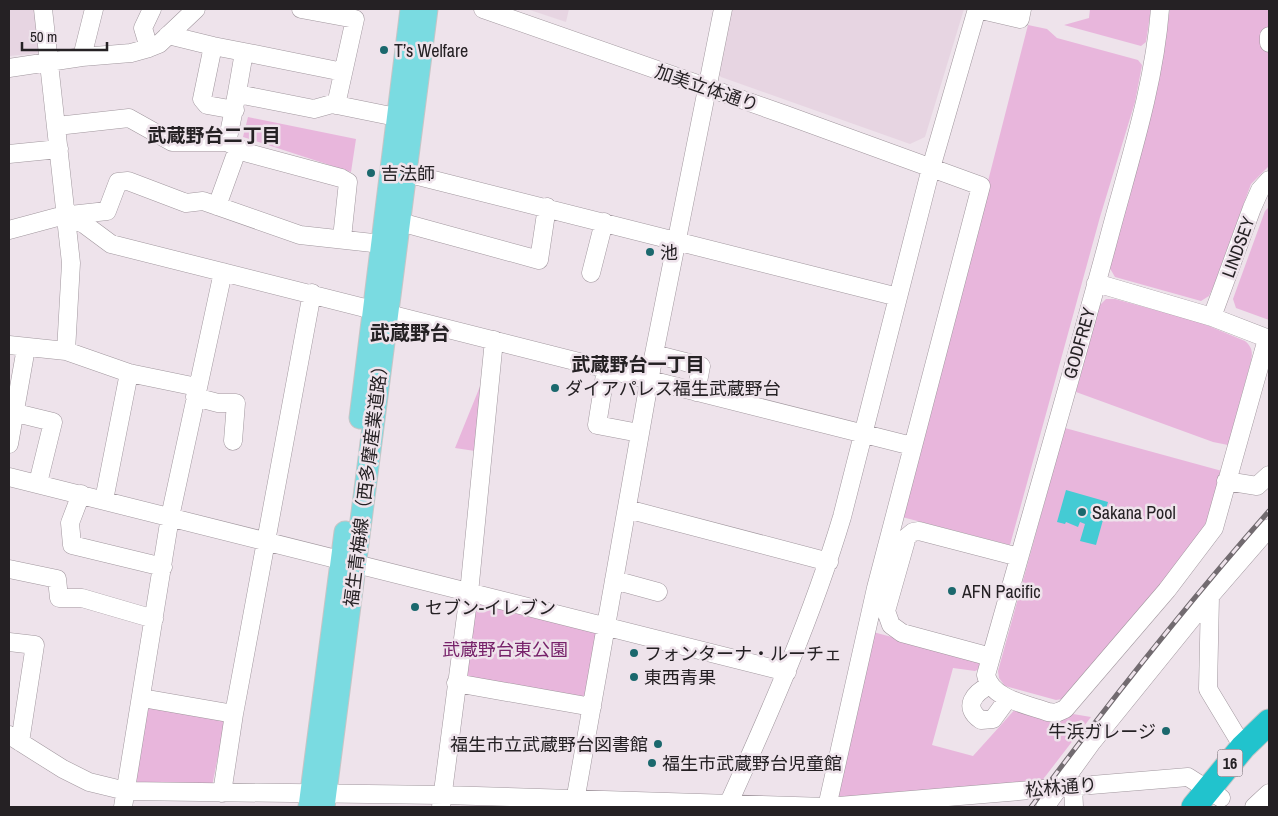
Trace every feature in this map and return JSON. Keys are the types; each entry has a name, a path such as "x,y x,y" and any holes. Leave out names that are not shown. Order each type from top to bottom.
{"highway":[{"name":"16","path":"1210,800 1243,747 1269,722"},
{"name":"16","path":"1210,800 1269,742"}],"main road":[{"name":"福生青梅線（西多摩産業道路）","path":"318,800 381,312 400,222 396,117 411,9"},
{"name":"福生青梅線（西多摩産業道路）","path":"381,312 382,244 398,171 427,9"},
{"name":"福生青梅線（西多摩産業道路）","path":"318,800 319,728 348,562"}],"street":[{"path":"43,9 71,264 66,351"},
{"path":"82,57 94,9"},
{"path":"149,48 143,28 152,9"},
{"path":"9,68 82,57 131,53 149,48 158,44 196,9"},
{"path":"301,9 355,19 336,105"},
{"name":"加美立体通り","path":"484,9 981,186 912,446"},
{"path":"574,803 639,433 723,9"},
{"path":"728,806 787,672 829,562 931,168 977,9 1020,19 1022,9"},
{"name":"GODFREY","path":"1160,9 1146,95 1096,284 991,657 994,685 1048,712 1056,713 1065,709 1166,590 1214,528 1226,480"},
{"path":"168,35 343,72"},
{"path":"1269,36 1269,43"},
{"path":"213,46 202,99 206,105 236,102 314,109 336,105 396,117"},
{"path":"217,206 233,145 236,102 244,52"},
{"path":"57,126 129,118 172,142 233,145 248,153 340,178 348,182 342,238"},
{"path":"9,154 59,149"},
{"path":"398,171 547,207 898,297"},
{"name":"LINDSEY","path":"1212,317 1252,208 1260,190 1269,180"},
{"path":"66,217 107,210 118,182 128,181 186,203 203,201 300,236 342,238 382,244"},
{"path":"400,222 539,260 547,207"},
{"path":"9,230 61,216 66,217 84,224 111,244 912,446 858,664 827,807"},
{"path":"591,273 604,222"},
{"path":"124,799 142,698 170,517 223,272"},
{"path":"1096,284 1212,317 1268,339 1226,480 1257,486 1269,475"},
{"path":"222,793 234,714 265,542 312,294"},
{"path":"442,801 469,593 494,340"},
{"path":"9,444 14,404 17,347 66,351 129,373 196,392 218,403 236,403 233,441"},
{"path":"654,354 701,366 696,392"},
{"path":"606,369 597,425 639,433"},
{"path":"104,500 129,373"},
{"path":"14,404 53,422 38,483"},
{"path":"9,477 787,672"},
{"path":"81,494 70,523 72,545 162,567"},
{"path":"627,509 829,562"},
{"path":"991,657 902,633 891,625 886,611 908,537 913,532 919,531 1019,557"},
{"path":"1045,807 1066,786 1092,742 1210,596 1267,535"},
{"path":"9,569 57,578 59,598 82,598 154,619"},
{"path":"614,580 658,592"},
{"path":"1210,596 1208,689 1243,747"},
{"path":"9,642 35,645 15,738"},
{"path":"456,683 592,708"},
{"path":"142,698 234,714"},
{"name":"松林通り","path":"15,738 63,769 124,799 181,800 222,793 240,800 827,807 1188,777 1210,800"},
{"path":"1066,786 1074,807"},
{"path":"1254,807 1269,793"}],"shaded area":[{"path":"9,9 36,9 41,53 9,56"},
{"path":"527,9 569,9 566,22"},
{"path":"730,9 964,9 925,137 910,144 721,77 717,73"}],"green space":[{"path":"1090,9 1151,9 1146,42 1141,46 1064,25 1089,18"},
{"path":"1170,9 1269,9 1269,166 1251,184 1214,285 1209,296 1201,301 1115,277 1108,265 1159,76"},
{"path":"1028,25 1047,29 1057,38 1138,60 1142,65 1135,102 1100,217 1010,545 902,517"},
{"path":"248,117 356,139 351,172 243,137"},
{"path":"1269,207 1269,320 1236,308 1233,299 1265,211"},
{"path":"1106,299 1115,299 1199,322 1245,341 1249,345 1252,352 1251,361 1228,445 1213,442 1076,392 1098,307"},
{"path":"483,379 475,451 455,448"},
{"path":"1065,428 1222,471 1209,517 1193,546 1068,698 1056,700 1005,686 999,678 998,671"},
{"name":"武蔵野台東公園","path":"477,601 596,631 598,634 589,700 465,681"},
{"path":"873,632 975,659 980,664 979,669 975,671 953,668 932,745 973,756 1019,705 1091,717 1041,782 842,800 838,794"},
{"path":"143,703 226,717 212,786 139,785 132,776"}],"water":[{"name":"Sakana Pool","path":"1066,490 1108,502 1096,545 1080,541 1085,524 1080,522 1078,527 1066,522 1065,524 1057,522"}],"railway":[{"path":"1031,807 1147,656 1269,511"}],"place":[{"name":"T’s Welfare","path":"384,50"},
{"name":"吉法師","path":"371,173"},
{"name":"池","path":"650,252"},
{"name":"ダイアパレス福生武蔵野台","path":"555,388"},
{"name":"Sakana Pool","path":"1082,512"},
{"name":"AFN Pacific","path":"952,591"},
{"name":"セブン-イレブン","path":"415,607"},
{"name":"フォンターナ・ルーチェ","path":"634,653"},
{"name":"東西青果","path":"634,677"},
{"name":"牛浜ガレージ","path":"1166,731"},
{"name":"福生市立武蔵野台図書館","path":"658,744"},
{"name":"福生市武蔵野台児童館","path":"652,763"}],"district":[{"name":"武蔵野台二丁目","path":"214,135"},
{"name":"武蔵野台","path":"410,332"},
{"name":"武蔵野台一丁目","path":"638,364"}]}
